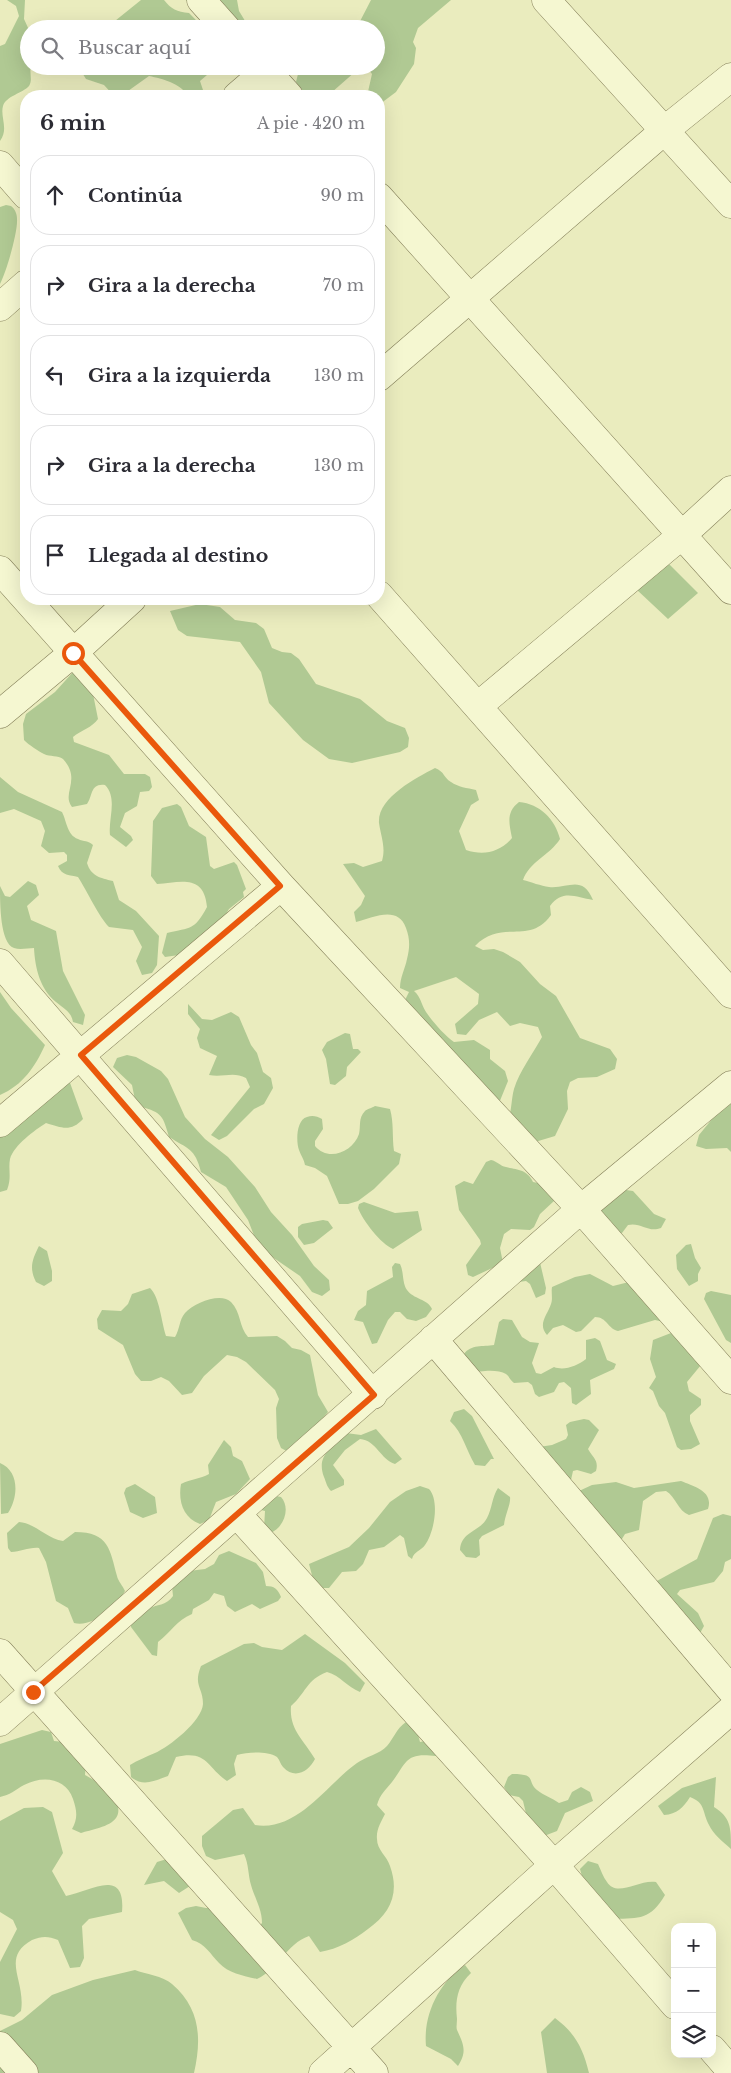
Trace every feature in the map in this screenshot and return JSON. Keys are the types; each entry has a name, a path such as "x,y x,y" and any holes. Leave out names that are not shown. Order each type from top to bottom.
{"street":[{"path":"201,0 220,20"},
{"path":"546,0 731,204"},
{"path":"244,90 258,75"},
{"path":"270,75 283,90"},
{"path":"385,372 665,130 731,77"},
{"path":"0,165 20,188"},
{"path":"385,204 731,590"},
{"path":"0,307 20,289"},
{"path":"478,706 682,535 731,490"},
{"path":"0,570 20,593"},
{"path":"385,602 731,994"},
{"path":"31,605 280,886 581,1209 731,1380"},
{"path":"0,714 73,653 125,605"},
{"path":"0,1124 280,886"},
{"path":"0,963 374,1395"},
{"path":"0,1722 374,1395 433,1339 581,1209 731,1085"},
{"path":"433,1339 731,1690"},
{"path":"237,1514 554,1865 671,2001"},
{"path":"0,1653 374,2073"},
{"path":"323,2073 554,1865 731,1710"},
{"path":"0,2046 24,2073"},
{"path":"716,2054 731,2071"}],"green space":[{"path":"7,0 25,0 24,20 20,20 20,75 30,75 31,79 29,86 7,100 3,106 4,132 0,141 0,46 5,44 19,16 16,6"},
{"path":"141,0 164,0 175,10 189,13 196,20 116,20"},
{"path":"186,0 237,0 239,11 244,20 204,20"},
{"path":"371,0 451,0 418,28 413,42 416,48 414,64 396,92 385,100 385,90 368,90 372,75 385,75 385,20 361,20"},
{"path":"84,75 207,75 200,81 203,90 182,90 165,80 149,76 129,90 109,90 104,85 86,79"},
{"path":"298,75 351,75 334,90 302,90 296,82"},
{"path":"11,206 15,210 17,225 11,252 0,284 0,207"},
{"path":"651,546 698,593 668,619 620,574"},
{"path":"196,605 207,605 220,607 235,620 256,623 264,629 272,648 291,653 299,659 316,684 360,699 387,721 405,728 409,738 408,747 400,752 352,763 329,759 303,740 269,703 261,672 240,642 187,636 178,630 170,611"},
{"path":"74,671 91,684 98,719 73,737 74,742 109,755 124,774 145,774 150,777 152,787 149,791 140,792 137,806 125,813 120,827 133,840 126,847 110,835 112,802 109,790 105,785 94,788 87,804 72,807 69,802 71,773 63,759 44,754 24,740 23,724 26,714 55,692"},
{"path":"435,768 441,771 454,784 476,790 479,800 471,805 459,831 466,850 485,853 502,847 512,838 509,818 512,810 519,802 527,803 546,814 558,832 560,839 551,850 530,868 523,880 549,887 579,885 589,892 593,900 575,896 559,897 550,906 551,915 543,924 534,929 495,934 485,938 475,946 483,950 494,949 503,952 520,962 540,984 556,996 580,1038 610,1049 617,1059 615,1069 597,1077 578,1078 570,1082 567,1091 568,1109 555,1136 535,1142 507,1123 516,1082 542,1037 538,1027 520,1023 510,1026 497,1012 479,1020 466,1035 457,1034 455,1024 478,1004 479,994 456,977 414,991 429,1016 447,1036 454,1042 474,1040 490,1050 490,1059 505,1071 508,1081 497,1108 459,1078 443,1039 424,1032 405,1000 409,992 400,988 400,984 408,955 409,943 406,928 402,921 397,917 385,915 356,922 354,912 361,905 365,896 343,864 354,863 363,867 382,861 383,847 379,823 384,805 408,783"},
{"path":"0,777 18,792 62,812 68,828 74,837 93,845 87,863 91,871 100,877 113,881 119,900 136,911 159,936 157,965 152,973 142,975 136,961 142,947 133,930 109,927 78,877 62,872 58,866 67,861 67,855 64,852 49,853 41,846 45,831 41,821 14,809 0,813"},
{"path":"177,804 181,807 189,826 206,837 210,866 214,869 234,862 237,865 246,889 243,892 244,897 229,909 216,931 179,955 165,957 162,953 167,933 191,927 199,920 207,907 205,896 196,885 189,882 157,884 151,876 153,821 162,808"},
{"path":"28,881 36,885 39,895 27,906 31,920 56,931 63,971 85,1015 83,1025 73,1022 69,1013 46,991 39,978 34,948 14,948 9,945 6,939 3,931 0,886 5,896 10,897"},
{"path":"0,992 11,1008 45,1045 37,1061 22,1081 0,1095"},
{"path":"188,1004 202,1019 212,1020 231,1012 239,1017 251,1045 257,1053 263,1072 271,1078 273,1088 264,1104 254,1109 227,1136 219,1140 211,1135 250,1087 246,1078 241,1076 209,1075 217,1056 200,1048 197,1038 200,1029 188,1014"},
{"path":"345,1033 350,1034 353,1049 358,1049 361,1052 347,1067 346,1076 335,1085 330,1084 326,1059 322,1050 327,1042"},
{"path":"127,1055 136,1057 161,1071 168,1079 185,1117 205,1139 228,1157 255,1187 271,1212 292,1235 314,1266 329,1280 330,1290 322,1296 312,1292 300,1276 268,1254 255,1238 248,1220 226,1187 201,1172 196,1158 190,1150 169,1137 162,1118 156,1112 136,1105 132,1085 113,1067 117,1058"},
{"path":"69,1080 83,1119 74,1126 66,1128 46,1123 25,1138 16,1148 10,1159 7,1190 0,1192 0,1118"},
{"path":"731,1096 731,1152 727,1148 706,1149 696,1146 699,1135"},
{"path":"375,1106 390,1109 394,1151 401,1154 399,1164 374,1189 358,1201 339,1204 327,1176 315,1168 305,1165 298,1146 299,1127 303,1119 307,1117 314,1116 322,1119 323,1129 315,1141 315,1146 320,1151 327,1153 340,1153 351,1146 356,1140 363,1114 366,1110"},
{"path":"491,1160 521,1171 528,1175 533,1182 543,1184 554,1201 540,1214 534,1227 530,1230 511,1229 504,1234 500,1248 503,1263 473,1277 468,1275 466,1265 481,1244 459,1210 455,1186 464,1181 473,1184 486,1162"},
{"path":"626,1190 633,1191 654,1214 666,1219 661,1228 652,1229 633,1224 628,1225 622,1233 612,1232 599,1209 616,1193"},
{"path":"364,1202 395,1213 418,1211 422,1230 393,1249 373,1232 364,1219 358,1208 359,1204"},
{"path":"323,1220 328,1221 333,1228 314,1243 304,1245 298,1237 298,1227 302,1224"},
{"path":"691,1244 695,1258 701,1268 698,1274 698,1281 689,1286 677,1269 676,1255 686,1245"},
{"path":"39,1246 47,1251 52,1271 52,1281 44,1286 36,1282 32,1268"},
{"path":"538,1254 546,1288 545,1294 536,1298 530,1284 526,1281 511,1283"},
{"path":"395,1263 400,1264 407,1290 427,1303 432,1309 426,1317 416,1321 407,1319 400,1312 395,1312 388,1320 377,1343 372,1344 363,1322 354,1320 358,1311 366,1305 367,1291 393,1277 392,1267"},
{"path":"590,1274 613,1286 629,1282 664,1322 655,1320 618,1331 602,1319 595,1317 581,1331 576,1332 563,1325 553,1328 547,1335 544,1331 543,1323 552,1302 552,1287 575,1277"},
{"path":"150,1288 158,1304 166,1336 175,1337 183,1316 189,1309 201,1302 221,1298 227,1299 234,1306 248,1337 277,1336 292,1348 310,1355 318,1395 328,1412 292,1454 281,1448 277,1438 276,1408 279,1399 275,1390 246,1362 237,1357 227,1355 204,1376 192,1393 182,1395 169,1381 161,1377 151,1381 141,1381 135,1374 123,1345 98,1329 97,1319 102,1310 121,1311 128,1304 132,1294"},
{"path":"711,1291 731,1295 731,1343 726,1340 704,1299 706,1293"},
{"path":"503,1319 512,1320 522,1337 530,1342 539,1343 532,1363 536,1373 541,1374 554,1367 575,1366 582,1362 586,1359 586,1340 595,1338 600,1341 607,1360 616,1364 614,1369 590,1380 591,1394 576,1405 572,1403 571,1388 564,1382 559,1383 554,1392 539,1397 528,1382 514,1383 503,1372 472,1373 464,1354 474,1347 494,1345 499,1322"},
{"path":"671,1333 677,1333 701,1365 687,1382 689,1391 701,1399 701,1405 690,1415 690,1421 700,1444 691,1449 681,1450 677,1447 665,1413 659,1406 653,1391 649,1388 656,1377 650,1359 653,1340"},
{"path":"464,1409 472,1416 494,1459 491,1459 485,1466 475,1465 461,1436 450,1421 454,1412"},
{"path":"584,1419 589,1420 599,1430 588,1449 597,1467 596,1471 591,1474 577,1470 573,1471 571,1480 532,1448 552,1445 566,1439 568,1435 566,1425 570,1422"},
{"path":"376,1429 402,1459 395,1464 390,1462 374,1446 366,1440 360,1439 345,1450 333,1465 344,1480 344,1485 331,1491 328,1488 322,1470 323,1458 326,1453 346,1433 361,1435"},
{"path":"224,1440 231,1447 233,1456 242,1461 250,1479 236,1494 216,1502 209,1520 200,1524 189,1518 183,1508 180,1497 181,1484 209,1474 208,1465"},
{"path":"0,1463 11,1472 15,1485 12,1506 8,1513 1,1514"},
{"path":"681,1481 696,1487 705,1494 709,1503 708,1509 689,1515 682,1510 666,1491 656,1492 643,1501 639,1530 625,1534 620,1542 579,1491 592,1485 616,1482 634,1488"},
{"path":"135,1484 155,1497 157,1513 143,1518 130,1512 124,1493 126,1488"},
{"path":"420,1486 429,1489 435,1509 433,1525 428,1540 414,1554 412,1559 408,1556 404,1538 400,1535 384,1547 369,1550 363,1564 356,1571 342,1572 329,1588 319,1588 313,1579 309,1564 349,1547 369,1528 390,1502 406,1491"},
{"path":"498,1488 510,1497 504,1525 482,1536 479,1540 480,1555 476,1558 466,1557 460,1550 461,1544 467,1535 484,1523"},
{"path":"276,1496 281,1497 286,1512 279,1527 270,1533 264,1528 265,1511 261,1510"},
{"path":"723,1514 731,1516 731,1559 725,1562 723,1571 714,1582 680,1590 677,1594 698,1613 704,1626 699,1635 655,1582 697,1559 713,1518"},
{"path":"19,1522 30,1525 57,1540 63,1541 75,1532 95,1535 101,1539 110,1551 118,1578 125,1591 121,1597 110,1609 96,1619 81,1624 74,1623 68,1608 56,1601 46,1562 39,1548 11,1552 8,1548 7,1533"},
{"path":"229,1551 256,1563 263,1572 266,1586 275,1588 281,1597 278,1601 260,1609 252,1604 235,1612 227,1606 224,1596 214,1593 209,1600 193,1609 192,1614 178,1623 158,1642 157,1656 152,1655 131,1627 131,1623 148,1609 170,1599 173,1596 172,1586 189,1571 205,1569 214,1564 219,1555"},
{"path":"305,1634 345,1663 365,1683 360,1692 327,1672 310,1683 291,1706 292,1722 315,1759 309,1767 301,1772 292,1773 283,1767 277,1757 273,1755 252,1753 237,1755 234,1764 236,1775 227,1781 206,1761 187,1755 176,1757 168,1776 144,1782 131,1777 130,1765 168,1745 184,1733 197,1718 203,1704 198,1682 201,1666 244,1644 254,1643 262,1647 282,1650"},
{"path":"406,1722 415,1723 420,1742 430,1740 437,1747 436,1756 418,1756 408,1760 378,1801 377,1805 385,1814 378,1829 377,1843 390,1866 394,1885 391,1902 376,1923 346,1944 327,1951 320,1952 309,1936 294,1945 265,1975 257,1979 237,1974 227,1969 204,1947 192,1940 178,1913 186,1908 196,1906 226,1908 255,1931 262,1923 260,1909 251,1885 244,1854 215,1860 206,1856 202,1846 202,1836 233,1810 243,1808 255,1825 270,1825 285,1821 298,1814 357,1763 384,1749"},
{"path":"42,1730 51,1732 54,1741 64,1742 86,1761 85,1775 109,1792 117,1805 118,1812 113,1821 105,1826 81,1833 72,1829 76,1814 73,1799 65,1787 53,1780 46,1779 31,1782 10,1794 0,1797 0,1744"},
{"path":"512,1774 525,1775 537,1790 559,1803 568,1800 572,1792 581,1787 590,1792 593,1801 565,1813 557,1831 544,1836 530,1830 523,1801 519,1797 509,1795 504,1787 508,1777"},
{"path":"716,1777 714,1807 727,1819 731,1835 731,1849 713,1832 703,1808 695,1799 690,1797 679,1810 664,1815 658,1806 682,1788"},
{"path":"43,1807 52,1812 63,1853 52,1871 66,1896 104,1885 112,1886 118,1890 122,1898 122,1912 89,1919 82,1926 84,1958 80,1967 70,1968 58,1940 45,1937 39,1938 32,1940 23,1947 17,1954 16,1962 22,2000 21,2011 14,2017 0,2014 0,1962 17,1929 13,1920 0,1912 0,1821 24,1808"},
{"path":"167,1859 190,1886 179,1893 164,1881 144,1885 157,1862"},
{"path":"588,1861 598,1864 604,1878 611,1886 622,1888 656,1882 665,1895 654,1909 644,1916 614,1919 583,1880 580,1869"},
{"path":"465,1965 471,1973 460,1989 456,2006 457,2029 464,2048 463,2057 458,2066 451,2059 426,2046 426,2034 430,2011 440,1990"},
{"path":"135,1970 168,1981 181,1993 188,2003 197,2024 198,2048 194,2073 0,2073 0,2031 22,2020 52,1995 93,1980"},
{"path":"555,2018 573,2035 584,2056 589,2073 547,2073 541,2032"}],"route":[{"path":"33,1692 374,1395 81,1055 280,886 73,653"}]}
